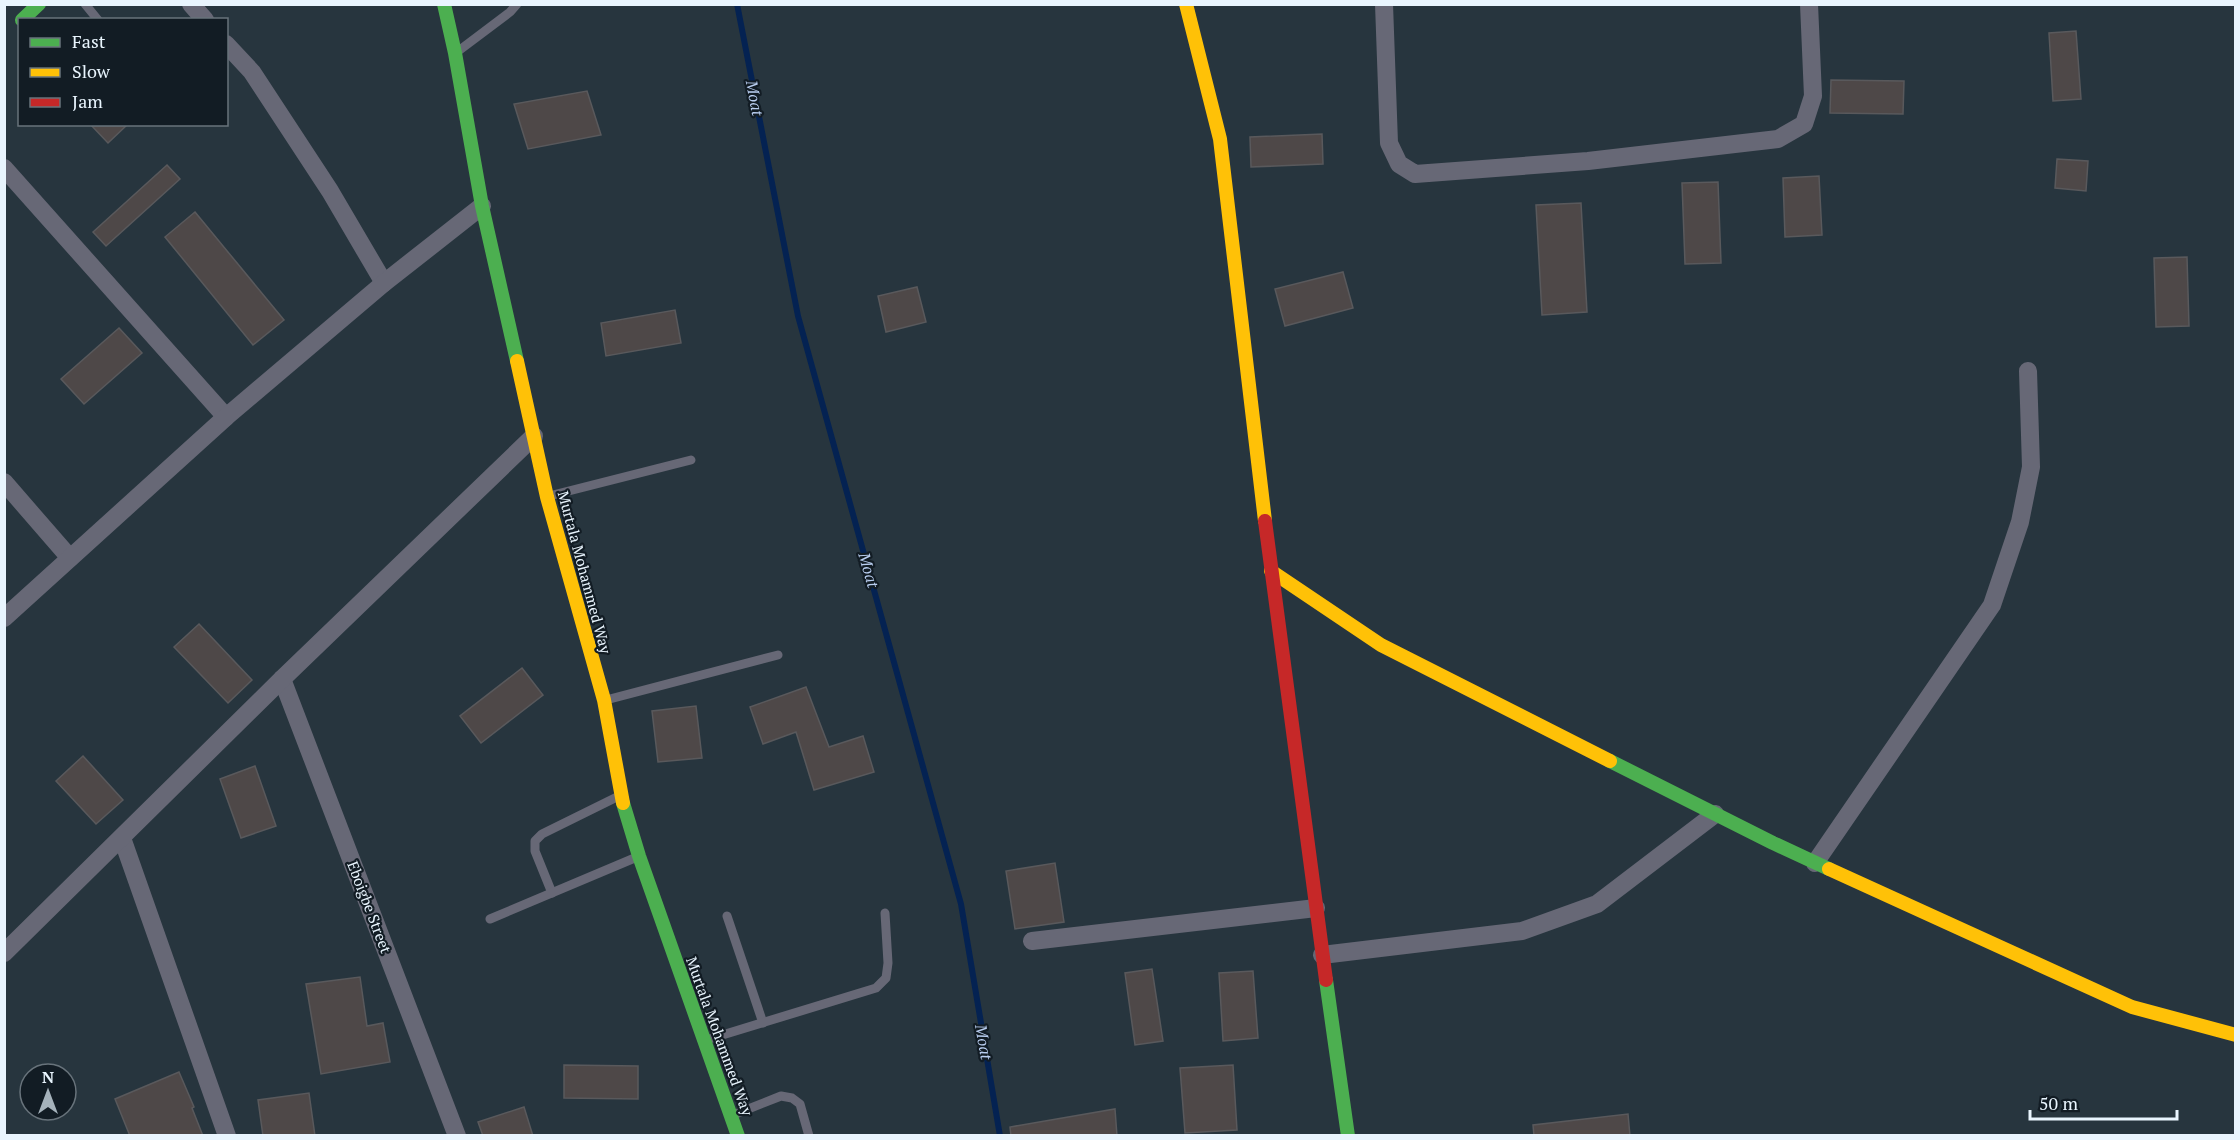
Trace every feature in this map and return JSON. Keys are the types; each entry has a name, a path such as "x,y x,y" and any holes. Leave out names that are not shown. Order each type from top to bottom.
{"main road":[{"path":"24,18 39,4"},
{"name":"Murtala Mohammed Way","path":"444,4 482,206 547,496 604,700 621,795 639,856 738,1136"},
{"path":"1186,4 1220,139 1272,571 1348,1136"},
{"path":"1272,571 1381,645 1815,863 2132,1006 2235,1035"}],"street":[{"path":"191,4 203,18"},
{"path":"1384,4 1389,143 1399,164 1415,174 1588,161 1778,139 1804,124 1813,96 1809,4"},
{"path":"228,46 252,72 330,191 384,283"},
{"path":"4,168 226,417"},
{"path":"4,618 226,417 384,283 482,206"},
{"path":"1815,863 1992,605 2020,522 2031,467 2028,371"},
{"path":"4,953 282,679 534,436"},
{"path":"4,482 70,558"},
{"name":"Eboigbe Street","path":"282,679 457,1136"},
{"path":"1322,955 1522,931 1597,904 1715,814"},
{"path":"122,838 227,1136"},
{"path":"1032,941 1316,908"}],"lane":[{"path":"85,4 96,18"},
{"path":"455,53 518,4"},
{"path":"547,496 691,460"},
{"path":"604,700 778,655"},
{"path":"552,893 536,851 536,841 542,834 621,795"},
{"path":"490,919 639,856"},
{"path":"703,1041 876,988 886,978 888,963 885,913"},
{"path":"727,916 763,1023"},
{"path":"730,1116 781,1096 792,1098 801,1104 809,1136"}],"building":[{"path":"2076,31 2081,99 2053,101 2049,33"},
{"path":"1831,80 1904,81 1903,114 1830,113"},
{"path":"587,91 601,135 528,149 514,104"},
{"path":"92,126 126,126 108,143"},
{"path":"1322,134 1323,164 1251,167 1250,137"},
{"path":"2057,159 2088,161 2086,191 2055,188"},
{"path":"167,165 180,179 106,246 93,232"},
{"path":"1819,176 1822,235 1785,237 1783,178"},
{"path":"1718,182 1721,263 1685,264 1682,183"},
{"path":"1581,203 1587,312 1542,315 1536,205"},
{"path":"195,212 284,320 253,345 165,237"},
{"path":"2187,257 2189,326 2156,327 2154,258"},
{"path":"1343,272 1353,308 1285,326 1275,289"},
{"path":"917,287 926,322 886,332 878,296"},
{"path":"675,310 681,343 606,356 601,323"},
{"path":"119,328 142,353 84,404 61,379"},
{"path":"199,624 252,680 228,703 174,647"},
{"path":"522,668 543,695 481,743 460,716"},
{"path":"806,687 829,747 863,736 874,772 814,790 796,732 763,744 750,707"},
{"path":"696,706 702,758 658,762 652,711"},
{"path":"83,756 123,800 96,824 56,781"},
{"path":"255,766 276,826 241,838 220,779"},
{"path":"1055,863 1064,922 1015,929 1006,871"},
{"path":"1152,969 1163,1041 1135,1045 1125,973"},
{"path":"1253,971 1258,1038 1223,1041 1219,973"},
{"path":"360,977 367,1026 383,1023 390,1062 321,1074 306,984"},
{"path":"564,1065 638,1066 638,1099 564,1098"},
{"path":"1233,1065 1237,1130 1185,1133 1180,1068"},
{"path":"179,1072 203,1136 130,1136 115,1099"},
{"path":"309,1093 315,1136 263,1136 258,1100"},
{"path":"524,1107 533,1136 483,1136 478,1122"},
{"path":"1115,1109 1117,1136 1011,1136 1010,1127"},
{"path":"1628,1114 1630,1136 1534,1136 1533,1125"}],"waterway":[{"name":"Moat","path":"737,4 798,316 961,904 1000,1136"}],"traffic: fast":[{"path":"24,18 39,4"},
{"path":"444,4 482,206 517,361"},
{"path":"1610,761 1829,869"},
{"path":"623,803 639,856 738,1136"},
{"path":"1326,980 1348,1136"}],"traffic: slow":[{"path":"1186,4 1220,139 1265,521"},
{"path":"517,361 547,497 604,700 623,803"},
{"path":"1271,571 1381,645 1610,761"},
{"path":"1829,869 2132,1007 2236,1035"}],"traffic: jam":[{"path":"1265,521 1326,980"}]}
